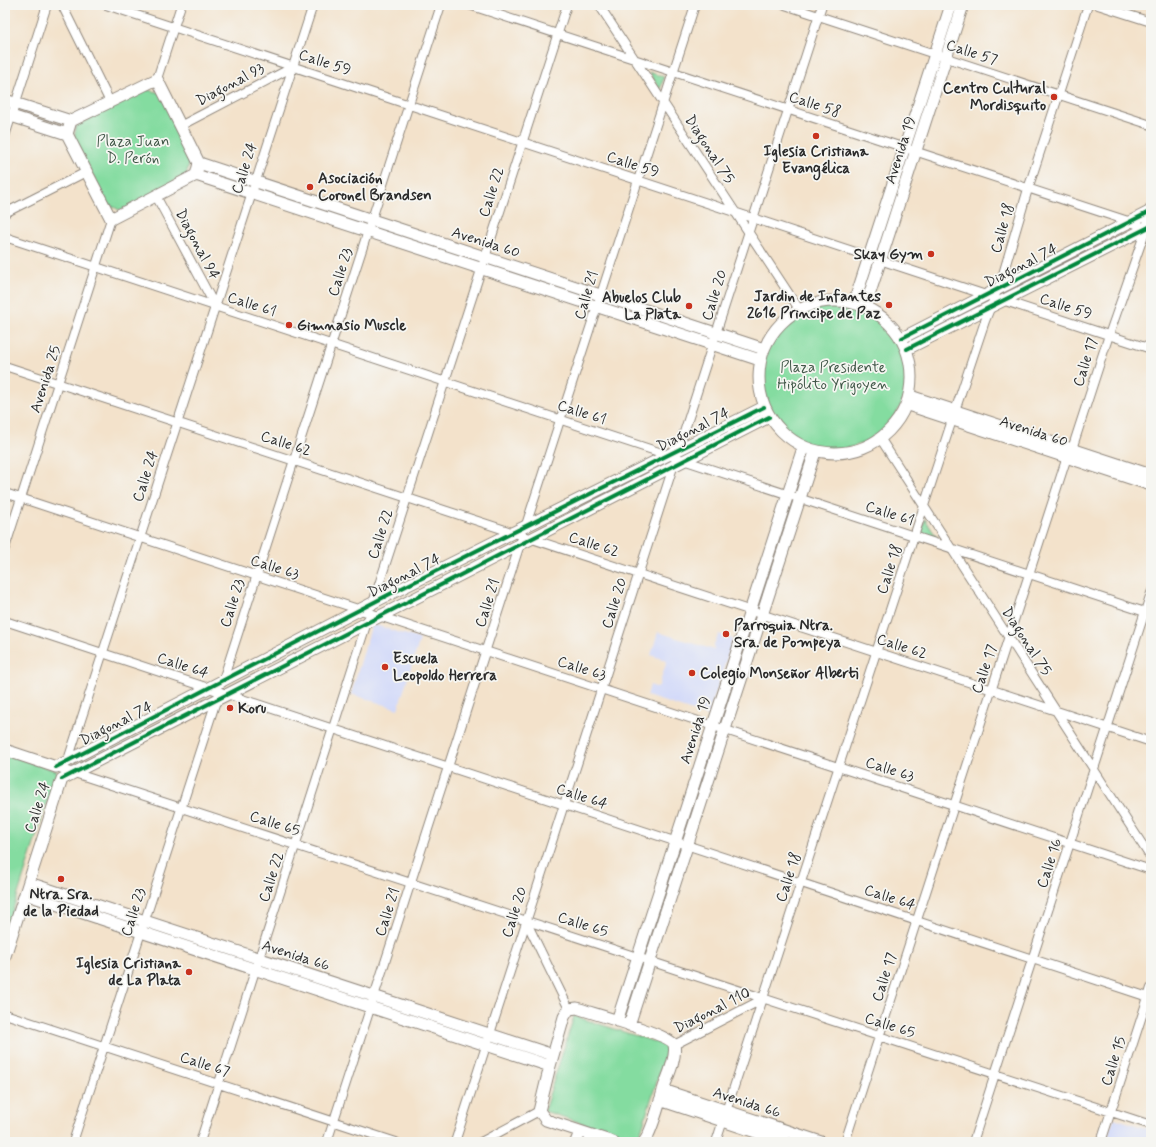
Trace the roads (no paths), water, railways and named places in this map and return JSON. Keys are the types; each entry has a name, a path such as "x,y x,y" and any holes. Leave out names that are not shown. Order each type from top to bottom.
{"main road":[{"name":"Avenida 19","path":"854,303 951,5"},
{"name":"Avenida 19","path":"866,305 963,5"},
{"path":"10,101 71,121 158,79 199,163 196,175 111,220 67,134 71,121"},
{"path":"8,115 67,134"},
{"name":"Avenida 60","path":"199,163 764,349"},
{"name":"Avenida 60","path":"196,175 760,360"},
{"name":"Diagonal 74","path":"907,349 1150,210"},
{"name":"Diagonal 74","path":"902,338 995,298 1149,228"},
{"path":"825,302 854,303 866,305 902,338 907,349 911,372 909,400 902,417 892,429 880,438 861,447 840,452 815,452 803,448 787,438 766,412 758,384 760,360 764,349 778,326 798,309 825,302"},
{"name":"Avenida 60","path":"909,400 1069,453 1151,485"},
{"name":"Diagonal 74","path":"65,770 766,412"},
{"name":"Avenida 19","path":"617,1021 803,448"},
{"name":"Avenida 19","path":"629,1025 815,452"},
{"name":"Avenida 60","path":"1069,453 1151,475"},
{"name":"Calle 65","path":"5,750 65,770"},
{"name":"Calle 24","path":"5,956 65,770"},
{"name":"Avenida 66","path":"27,888 258,964 371,1007 488,1040 551,1060"},
{"name":"Avenida 66","path":"258,964 374,996 488,1040"},
{"path":"613,1142 578,1137 546,1120 539,1111 551,1060 564,1016 569,1010 577,1008 629,1025 670,1040 674,1045 674,1055 662,1095 644,1142"},
{"name":"Avenida 66","path":"662,1095 725,1116 821,1142"},
{"name":"Avenida 66","path":"725,1116 786,1142"}],"street":[{"path":"5,136 10,101 47,5"},
{"path":"62,5 110,102"},
{"name":"Calle 59","path":"106,5 1151,349"},
{"path":"158,79 181,5"},
{"name":"Calle 24","path":"65,770 313,5"},
{"name":"Calle 23","path":"73,1142 441,5"},
{"name":"Calle 58","path":"469,5 1149,228"},
{"name":"Calle 22","path":"200,1142 334,729 406,498 567,5"},
{"name":"Diagonal 75","path":"599,5 798,309"},
{"name":"Calle 21","path":"327,1142 695,5"},
{"name":"Calle 57","path":"785,5 1151,125"},
{"name":"Calle 20","path":"454,1142 822,5"},
{"name":"Calle 18","path":"716,1142 914,536 995,298 1028,189 1088,5"},
{"path":"1098,5 1151,22"},
{"name":"Diagonal 93","path":"180,126 293,67"},
{"path":"5,213 86,172"},
{"name":"Diagonal 94","path":"156,196 215,306"},
{"name":"Calle 17","path":"845,1142 1069,453 1109,335 1149,228 1150,210"},
{"name":"Avenida 25","path":"5,548 111,220"},
{"name":"Calle 61","path":"5,237 1148,613"},
{"name":"Calle 62","path":"5,366 1151,742"},
{"name":"Diagonal 75","path":"880,438 1151,858"},
{"name":"Calle 63","path":"5,493 1151,870"},
{"name":"Calle 16","path":"973,1142 1070,843 1095,771 1107,728 1148,613 1151,593"},
{"name":"Calle 64","path":"5,621 1150,997"},
{"name":"Calle 65","path":"65,770 1151,1126"},
{"path":"526,921 569,1010"},
{"name":"Calle 15","path":"1101,1142 1150,997 1151,988"},
{"name":"Diagonal 110","path":"674,1045 763,999"},
{"name":"Calle 67","path":"5,1014 396,1142"},
{"path":"481,1142 539,1111"}],"place":[{"name":"Centro Cultural Mordisquito","path":"1054,97"},
{"name":"Iglesia Cristiana Evangélica","path":"816,136"},
{"name":"Asociación Coronel Brandsen","path":"310,187"},
{"name":"Skay Gym","path":"931,254"},
{"name":"Jardin de Infantes 2616 Principe de Paz","path":"889,305"},
{"name":"Abuelos Club La Plata","path":"689,306"},
{"name":"Gimnasio Muscle","path":"289,325"},
{"name":"Parroquia Ntra. Sra. de Pompeya","path":"726,634"},
{"name":"Escuela Leopoldo Herrera","path":"385,667"},
{"name":"Colegio Monseñor Alberti","path":"692,673"},
{"name":"Koru","path":"230,708"},
{"name":"Ntra. Sra. de la Piedad","path":"61,879"},
{"name":"Iglesia Cristiana de La Plata","path":"189,972"}],"park label":[{"name":"Plaza Juan D. Perón","path":"133,150"},
{"name":"Plaza Presidente Hipólito Yrigoyen","path":"833,376"}]}
